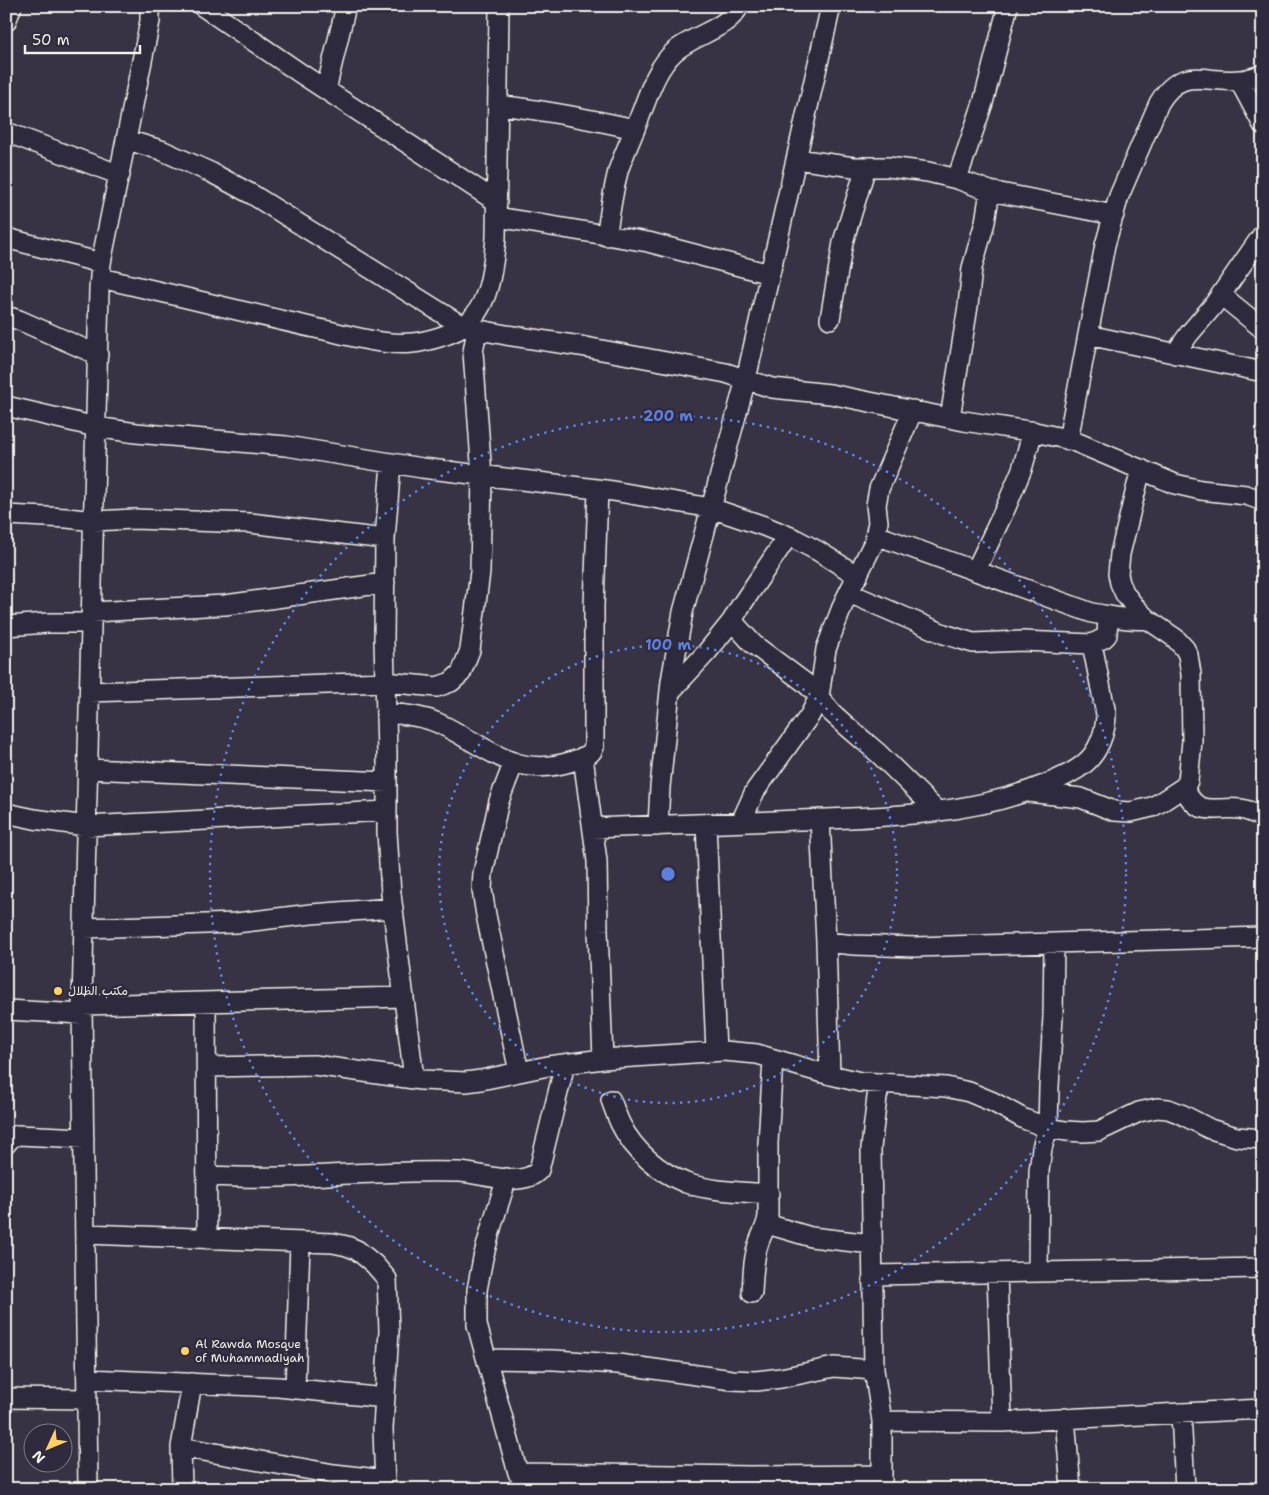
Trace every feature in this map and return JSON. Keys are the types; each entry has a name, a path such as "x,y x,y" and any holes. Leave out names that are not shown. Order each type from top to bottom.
{"street":[{"path":"6,22 12,6"},
{"path":"88,1489 82,1009 101,271 146,44 150,21 150,6"},
{"path":"202,6 497,210 606,236 648,242 770,274"},
{"path":"326,90 346,6"},
{"path":"90,692 385,682 437,686 451,682 461,673 470,650 480,572 482,476 470,328 472,319 481,306 488,286 496,238 499,6"},
{"path":"606,236 619,169 654,79 665,61 686,42 725,22 732,17 739,6"},
{"path":"658,826 670,692 683,612 746,379 831,6"},
{"path":"957,180 983,103 1008,6"},
{"path":"1068,440 1105,245 1119,196 1153,114 1164,95 1172,87 1184,80 1207,78 1239,80 1263,74"},
{"path":"1239,80 1263,125"},
{"path":"498,105 528,108 635,129"},
{"path":"6,132 120,175"},
{"path":"127,140 161,150 212,173 253,195 470,328 707,369 772,388 830,394 950,418 1033,431 1068,440 1175,484 1201,490 1246,495 1263,500"},
{"path":"796,160 928,172 990,191 1114,215"},
{"path":"830,319 843,242 866,167"},
{"path":"950,418 968,306 972,268 986,222 990,191"},
{"path":"1175,354 1221,295 1263,234"},
{"path":"6,238 101,271 289,322 385,342 411,343 428,341 470,328"},
{"path":"1221,295 1263,329"},
{"path":"6,316 98,355"},
{"path":"1088,335 1263,372"},
{"path":"6,406 96,427 136,433 286,446 391,463 598,490 711,508 788,536 818,551 858,576"},
{"path":"741,822 755,791 810,715 819,697 826,649 876,535 878,522 876,505 879,489 913,410"},
{"path":"976,570 1022,469 1033,431"},
{"path":"391,463 386,539 384,641 387,832 393,908 414,1079"},
{"path":"1027,792 1081,798 1114,811 1137,811 1152,807 1184,787 1188,781 1192,741 1190,663 1185,649 1176,638 1147,618 1125,594 1118,574 1120,554 1142,469"},
{"path":"386,713 419,716 439,723 487,750 514,762 536,768 563,764 591,753 594,747 594,606 598,490"},
{"path":"6,515 94,521 134,519 250,523 386,539"},
{"path":"876,535 1092,613 1121,619 1147,618"},
{"path":"670,692 707,652 732,621 788,536"},
{"path":"6,626 225,605 385,583"},
{"path":"849,593 944,634 973,643 1022,641 1092,644 1107,635 1108,616"},
{"path":"732,621 753,644 804,682 832,713 878,753 937,811"},
{"path":"592,828 907,815 982,804 1027,792 1057,780 1078,768 1090,757 1102,737 1106,724 1106,714 1092,644"},
{"path":"583,757 597,861 603,1060"},
{"path":"514,762 499,801 483,873 482,890 518,1072"},
{"path":"88,769 387,782"},
{"path":"1184,787 1191,800 1203,809 1241,809 1263,817"},
{"path":"6,813 86,826 387,811"},
{"path":"820,819 830,1075"},
{"path":"706,824 716,1051"},
{"path":"84,928 236,923 311,914 393,908"},
{"path":"826,942 915,947 1263,937"},
{"path":"1038,1272 1039,1171 1042,1148 1048,1128 1054,943"},
{"path":"6,1010 404,997"},
{"path":"206,1002 207,1239"},
{"path":"207,1067 314,1065 414,1079 466,1082 566,1064 716,1051 757,1054 860,1082 946,1086 993,1102 1024,1119 1048,1128 1083,1132 1099,1131 1139,1112 1157,1108 1168,1109 1210,1129 1237,1137 1263,1139"},
{"path":"752,1293 753,1268 758,1243 767,1224 769,1194 768,1143 773,1059"},
{"path":"207,1176 278,1177 464,1172 516,1180 530,1178 539,1170 566,1064"},
{"path":"507,1178 483,1258 478,1290 476,1325 487,1359 519,1481 882,1482 882,1421 874,1370 871,1148 877,1097 881,1083"},
{"path":"611,1100 622,1126 636,1147 649,1161 666,1172 686,1183 718,1190 769,1194"},
{"path":"6,1144 11,1138 18,1135 84,1138"},
{"path":"767,1224 811,1237 872,1244"},
{"path":"85,1234 332,1243 347,1246 365,1256 387,1279 389,1331 384,1428 385,1485 181,1447"},
{"path":"295,1389 300,1243"},
{"path":"873,1275 1263,1268"},
{"path":"998,1273 1002,1422"},
{"path":"487,1359 554,1360 618,1364 732,1380 756,1381 834,1367 874,1370"},
{"path":"87,1379 295,1389 385,1398"},
{"path":"182,1489 181,1447 192,1383"},
{"path":"6,1398 86,1399"},
{"path":"882,1421 1002,1422 1263,1409"},
{"path":"1181,1413 1185,1489"},
{"path":"1065,1418 1071,1489"}],"place":[{"name":"مكتب الظلال","path":"58,991"},
{"name":"Al Rawda Mosque of Muhammadiyah","path":"185,1351"}]}
